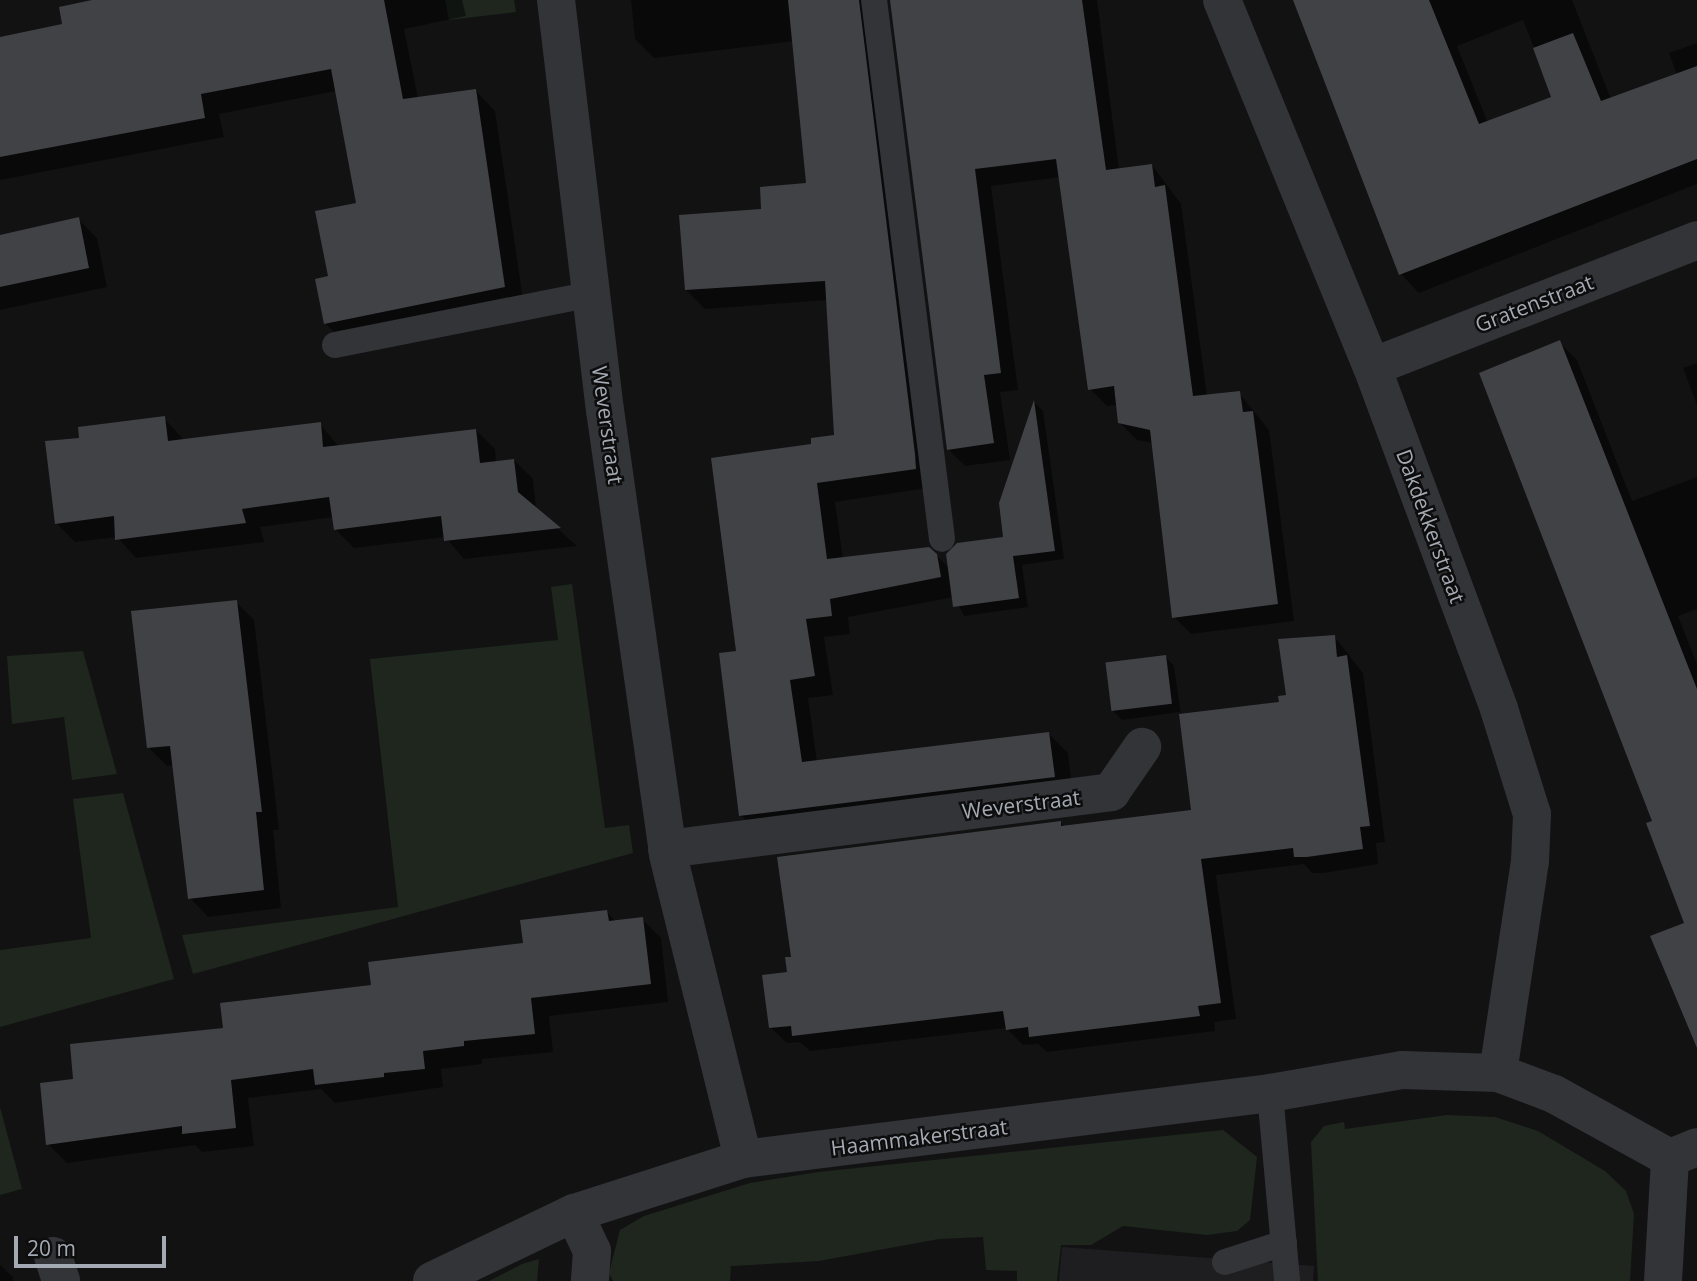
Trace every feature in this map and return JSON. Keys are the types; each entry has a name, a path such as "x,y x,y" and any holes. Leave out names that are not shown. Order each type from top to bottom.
{"street":[{"name":"Weverstraat","path":"556,0 592,294 667,849 743,1159"},
{"name":"Dakdekkerstraat","path":"1222,0 1372,367 1499,709 1532,814 1530,861 1498,1073"},
{"name":"Gratenstraat","path":"1372,367 1697,240"},
{"name":"Weverstraat","path":"667,849 1111,792 1142,747"},
{"name":"Haammakerstraat","path":"432,1281 574,1213 743,1159 1270,1093 1402,1070 1498,1073 1554,1094 1684,1152"},
{"path":"1663,1281 1684,1152"},
{"path":"574,1213 592,1251 590,1281"}],"lane":[{"path":"874,0 942,539"},
{"path":"335,345 592,294"},
{"path":"1270,1093 1287,1281"},
{"path":"1225,1262 1284,1243"}],"shaded area":[{"path":"445,0 514,0 516,12 449,20"},
{"path":"572,584 605,828 629,825 633,853 193,974 182,935 398,907 370,659 558,640 551,587"},
{"path":"83,651 117,774 72,780 64,717 12,724 7,656"},
{"path":"123,793 174,979 0,1027 0,950 91,938 73,799"},
{"path":"0,1107 22,1189 0,1195"},
{"path":"1447,1115 1495,1117 1538,1131 1605,1171 1626,1191 1634,1214 1630,1281 1318,1281 1311,1142 1324,1126 1344,1122 1345,1129"},
{"path":"1223,1130 1257,1157 1250,1220 1237,1231 1207,1235 1123,1226 1091,1245 1061,1245 1057,1281 1017,1281 1017,1271 986,1270 983,1237 939,1239 819,1261 731,1266 730,1281 613,1281 609,1273 620,1230 644,1216 750,1183 818,1172"},
{"path":"1062,1247 1314,1266 1313,1281 1059,1281"},
{"path":"539,1259 537,1281 489,1281 522,1264"}],"building":[{"path":"92,0 384,0 403,99 476,89 505,287 324,324 315,279 328,276 315,211 356,203 331,69 201,94 205,118 0,157 0,37 62,24 59,7"},
{"path":"788,0 859,0 915,454 916,469 817,483 827,559 929,547 937,554 941,577 830,599 832,616 806,619 815,676 790,680 802,762 1049,732 1055,777 739,816 719,653 736,651 711,458 811,444 811,438 834,435 825,281 685,290 679,215 761,209 760,187 806,183"},
{"path":"890,0 1082,0 1106,170 1152,164 1155,187 1165,185 1193,396 1240,391 1243,412 1253,411 1278,604 1172,618 1150,430 1118,423 1114,386 1088,390 1056,159 975,169 1001,373 984,375 994,443 947,450"},
{"path":"1293,0 1429,0 1479,124 1551,97 1533,48 1573,33 1601,101 1697,66 1697,159 1399,275"},
{"path":"79,217 89,268 0,287 0,235"},
{"path":"1560,340 1697,689 1697,1048 1650,936 1684,923 1646,823 1652,821 1479,373"},
{"path":"1034,400 1055,551 1013,556 1019,598 953,607 946,554 957,543 1003,537 999,503"},
{"path":"165,416 168,441 321,422 323,447 476,429 480,463 514,459 518,492 561,528 444,541 441,516 334,530 329,497 242,509 246,523 115,540 114,516 55,524 45,441 79,438 78,427"},
{"path":"237,600 262,812 256,812 264,890 188,899 170,746 147,748 131,611"},
{"path":"1335,635 1337,657 1347,655 1370,826 1360,827 1363,849 1294,857 1293,848 1201,859 1221,1003 1198,1006 1200,1016 1029,1037 1028,1027 1006,1030 1003,1011 792,1036 791,1026 769,1028 762,975 787,972 785,957 791,957 777,857 1061,821 1061,826 1191,810 1179,714 1279,702 1278,696 1286,695 1278,639"},
{"path":"1166,655 1172,704 1111,711 1105,662"},
{"path":"607,910 609,921 643,917 651,984 531,998 535,1034 464,1041 464,1046 423,1051 425,1069 384,1073 384,1077 315,1085 313,1069 231,1080 236,1128 182,1134 182,1126 46,1145 40,1083 73,1079 70,1044 223,1028 220,1003 371,985 368,962 523,943 520,920"}]}
